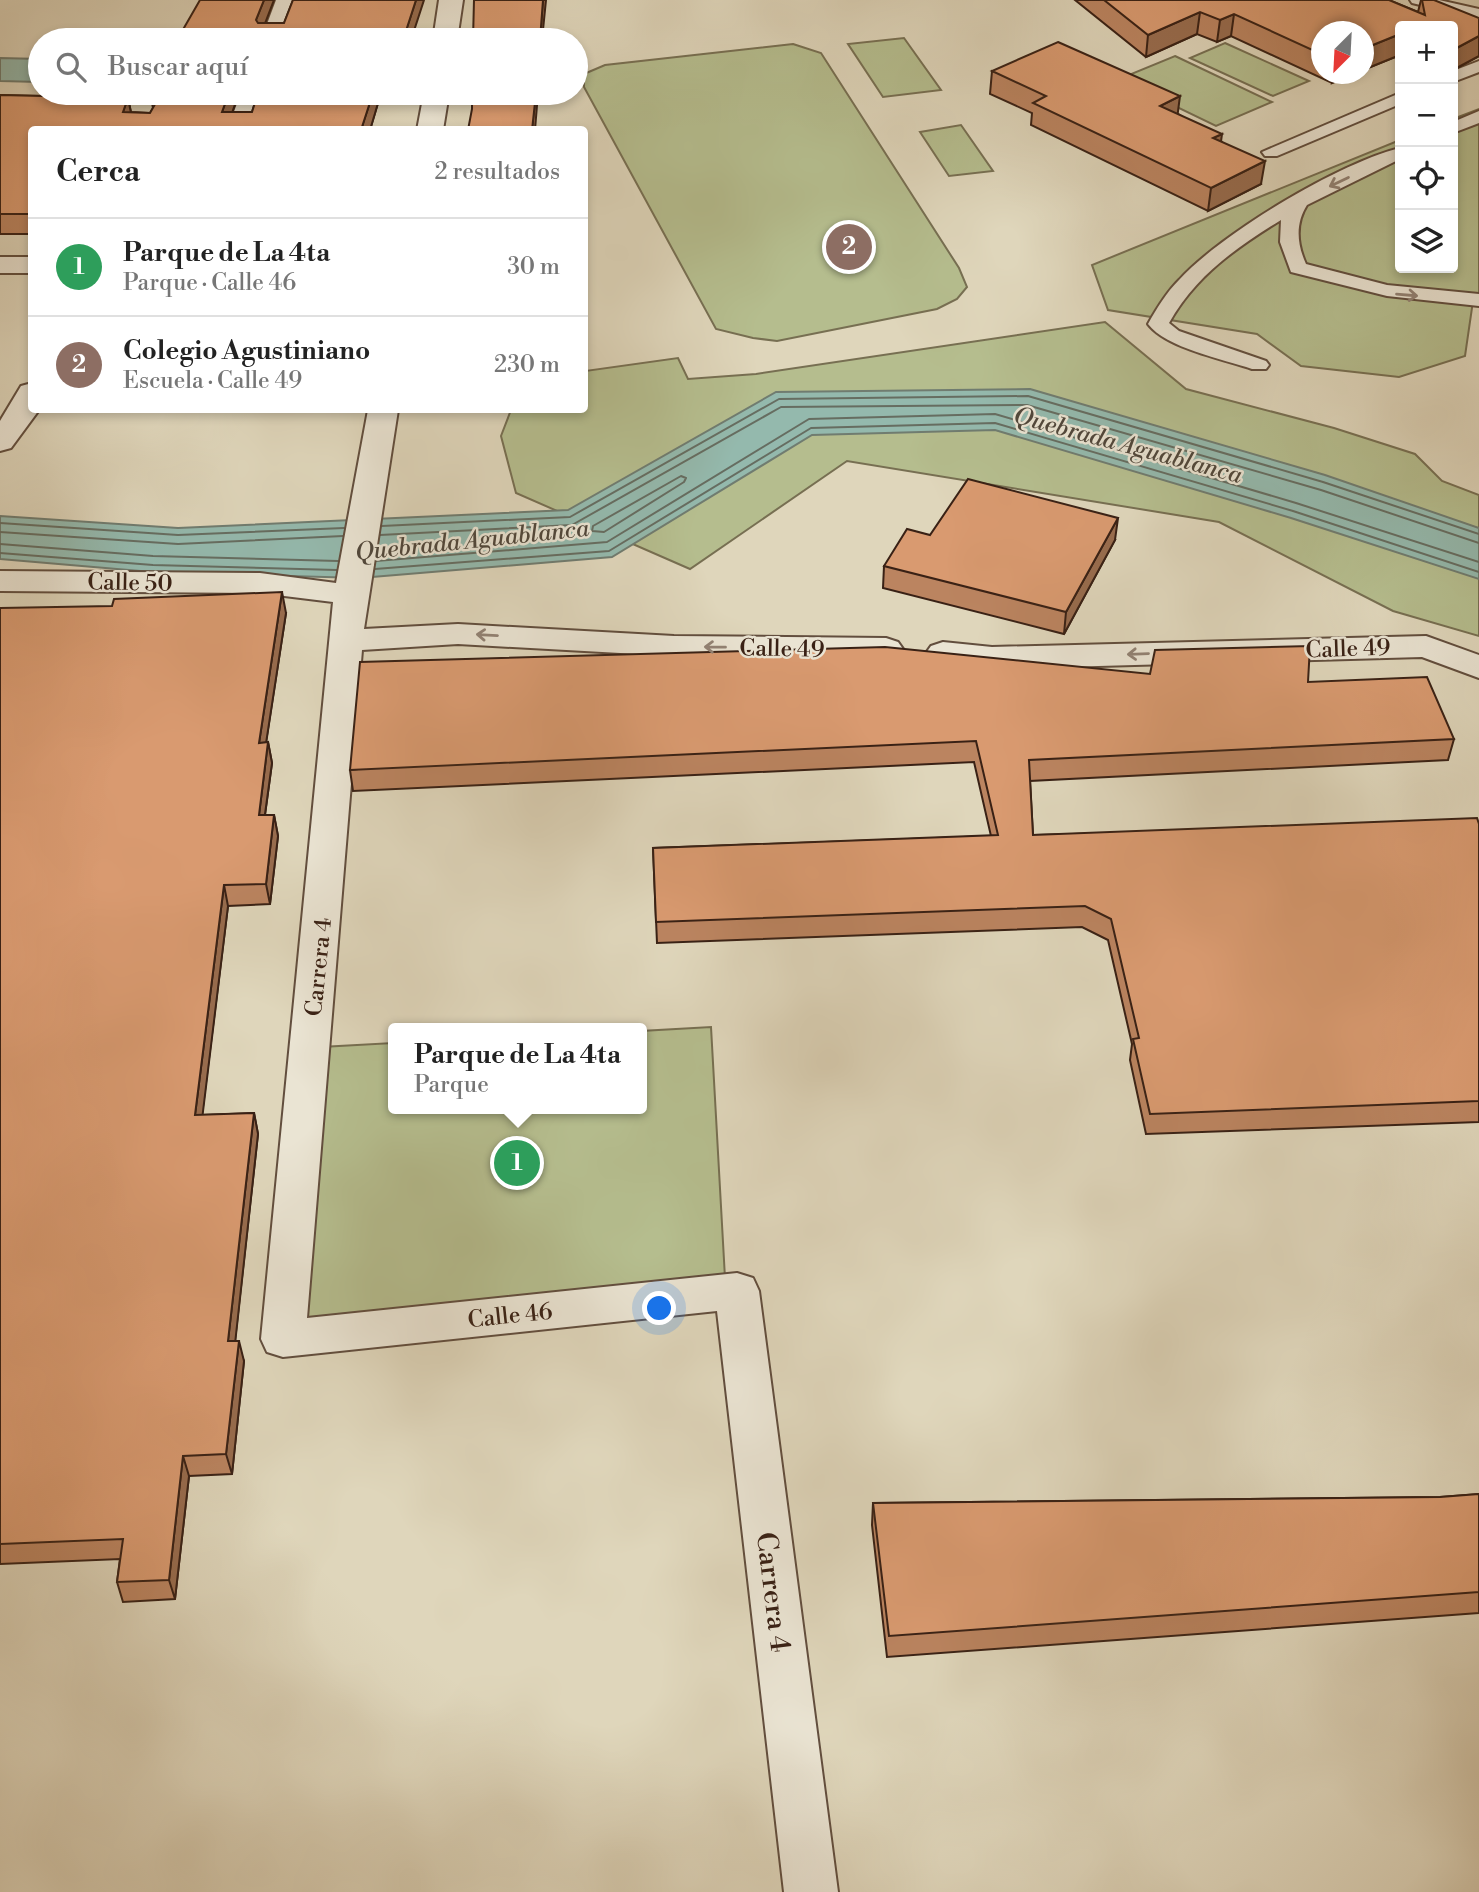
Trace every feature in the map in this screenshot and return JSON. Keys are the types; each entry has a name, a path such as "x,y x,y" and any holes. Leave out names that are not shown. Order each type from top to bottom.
{"street":[{"path":"278,28 288,0"},
{"path":"446,28 451,0"},
{"path":"241,126 249,105"},
{"path":"431,126 434,105"},
{"path":"0,265 28,265"},
{"path":"0,442 28,401"},
{"name":"Carrera 4","path":"283,1339 352,588 382,413"},
{"name":"Calle 50","path":"0,580 260,583 352,588"},
{"name":"Calle 49","path":"348,640 458,634 674,646 905,650 992,658 1426,646 1479,667"},
{"name":"Carrera 4","path":"737,1291 811,1892"},
{"name":"Calle 46","path":"283,1339 737,1291"}],"lane":[{"path":"1418,0 1479,15"},
{"path":"1458,75 1479,66"},
{"path":"1272,152 1395,100"},
{"path":"1458,126 1479,116"},
{"path":"1259,365 1172,335 1158,324 1166,307 1203,268 1250,232 1302,200 1395,155"},
{"path":"1302,200 1287,231 1288,248 1298,268 1342,282 1398,294 1479,300"}],"green space":[{"path":"904,38 941,90 883,97 848,44"},
{"path":"1225,43 1309,81 1273,96 1190,58"},
{"path":"793,44 821,53 959,268 967,287 957,299 937,309 777,341 716,329 588,94 588,72 605,65"},
{"path":"1175,56 1272,102 1216,126 1119,79"},
{"path":"1479,109 1479,293 1474,294 1465,356 1399,377 1301,366 1257,334 1108,310 1092,265 1395,142 1395,273 1458,273 1458,117"},
{"path":"961,125 993,171 949,176 920,132"},
{"path":"1105,322 1186,389 1334,428 1415,454 1442,481 1479,495 1479,636 1393,611 1219,522 847,461 690,569 516,493 501,436 510,413 588,413 588,371 678,358 688,379 756,374"},
{"path":"711,1027 725,1278 306,1321 321,1047 388,1043 388,1114 647,1114 647,1031"}],"water":[{"path":"0,58 28,59 28,82 0,81"},
{"name":"Quebrada Aguablanca","path":"1030,389 1325,475 1479,528 1479,579 1291,518 995,430 812,435 612,557 360,578 152,572 0,559 0,516 178,528 568,510 776,392"}],"building":[{"path":"200,0 264,0 256,20 258,23 284,23 293,0 416,0 407,28 184,28"},
{"path":"474,0 543,0 541,28 473,28"},
{"path":"1104,0 1389,0 1425,15 1422,0 1434,0 1479,18 1479,36 1458,47 1458,21 1395,21 1395,36 1374,45 1374,21 1311,21 1311,49 1234,14 1220,20 1200,12 1148,35"},
{"path":"1058,42 1180,96 1160,106 1222,134 1213,138 1265,161 1211,188 1033,103 1046,96 992,71"},
{"path":"0,95 28,96 28,105 126,105 123,112 150,113 155,105 225,105 222,112 252,112 254,105 369,105 362,126 28,126 28,214 0,214"},
{"path":"472,105 535,105 532,126 469,126"},
{"path":"968,479 1118,518 1066,612 884,566 907,529 930,535"},
{"path":"282,592 259,743 268,742 259,815 274,815 266,884 224,885 195,1115 254,1113 228,1341 239,1341 226,1454 183,1456 169,1580 117,1582 123,1539 0,1544 0,608 112,606 114,599"},
{"path":"1310,646 1308,682 1427,677 1454,739 1029,760 1033,835 1477,818 1479,1101 1150,1114 1133,1039 1139,1038 1111,919 1085,906 656,922 653,848 998,835 976,741 350,770 360,662 885,647 1150,674 1155,650"},
{"path":"1479,1494 1479,1592 889,1636 873,1503 1440,1497"}],"place":[{"name":"Colegio Agustiniano","path":"849,247"},
{"name":"Parque de La 4ta","path":"517,1163"}]}
